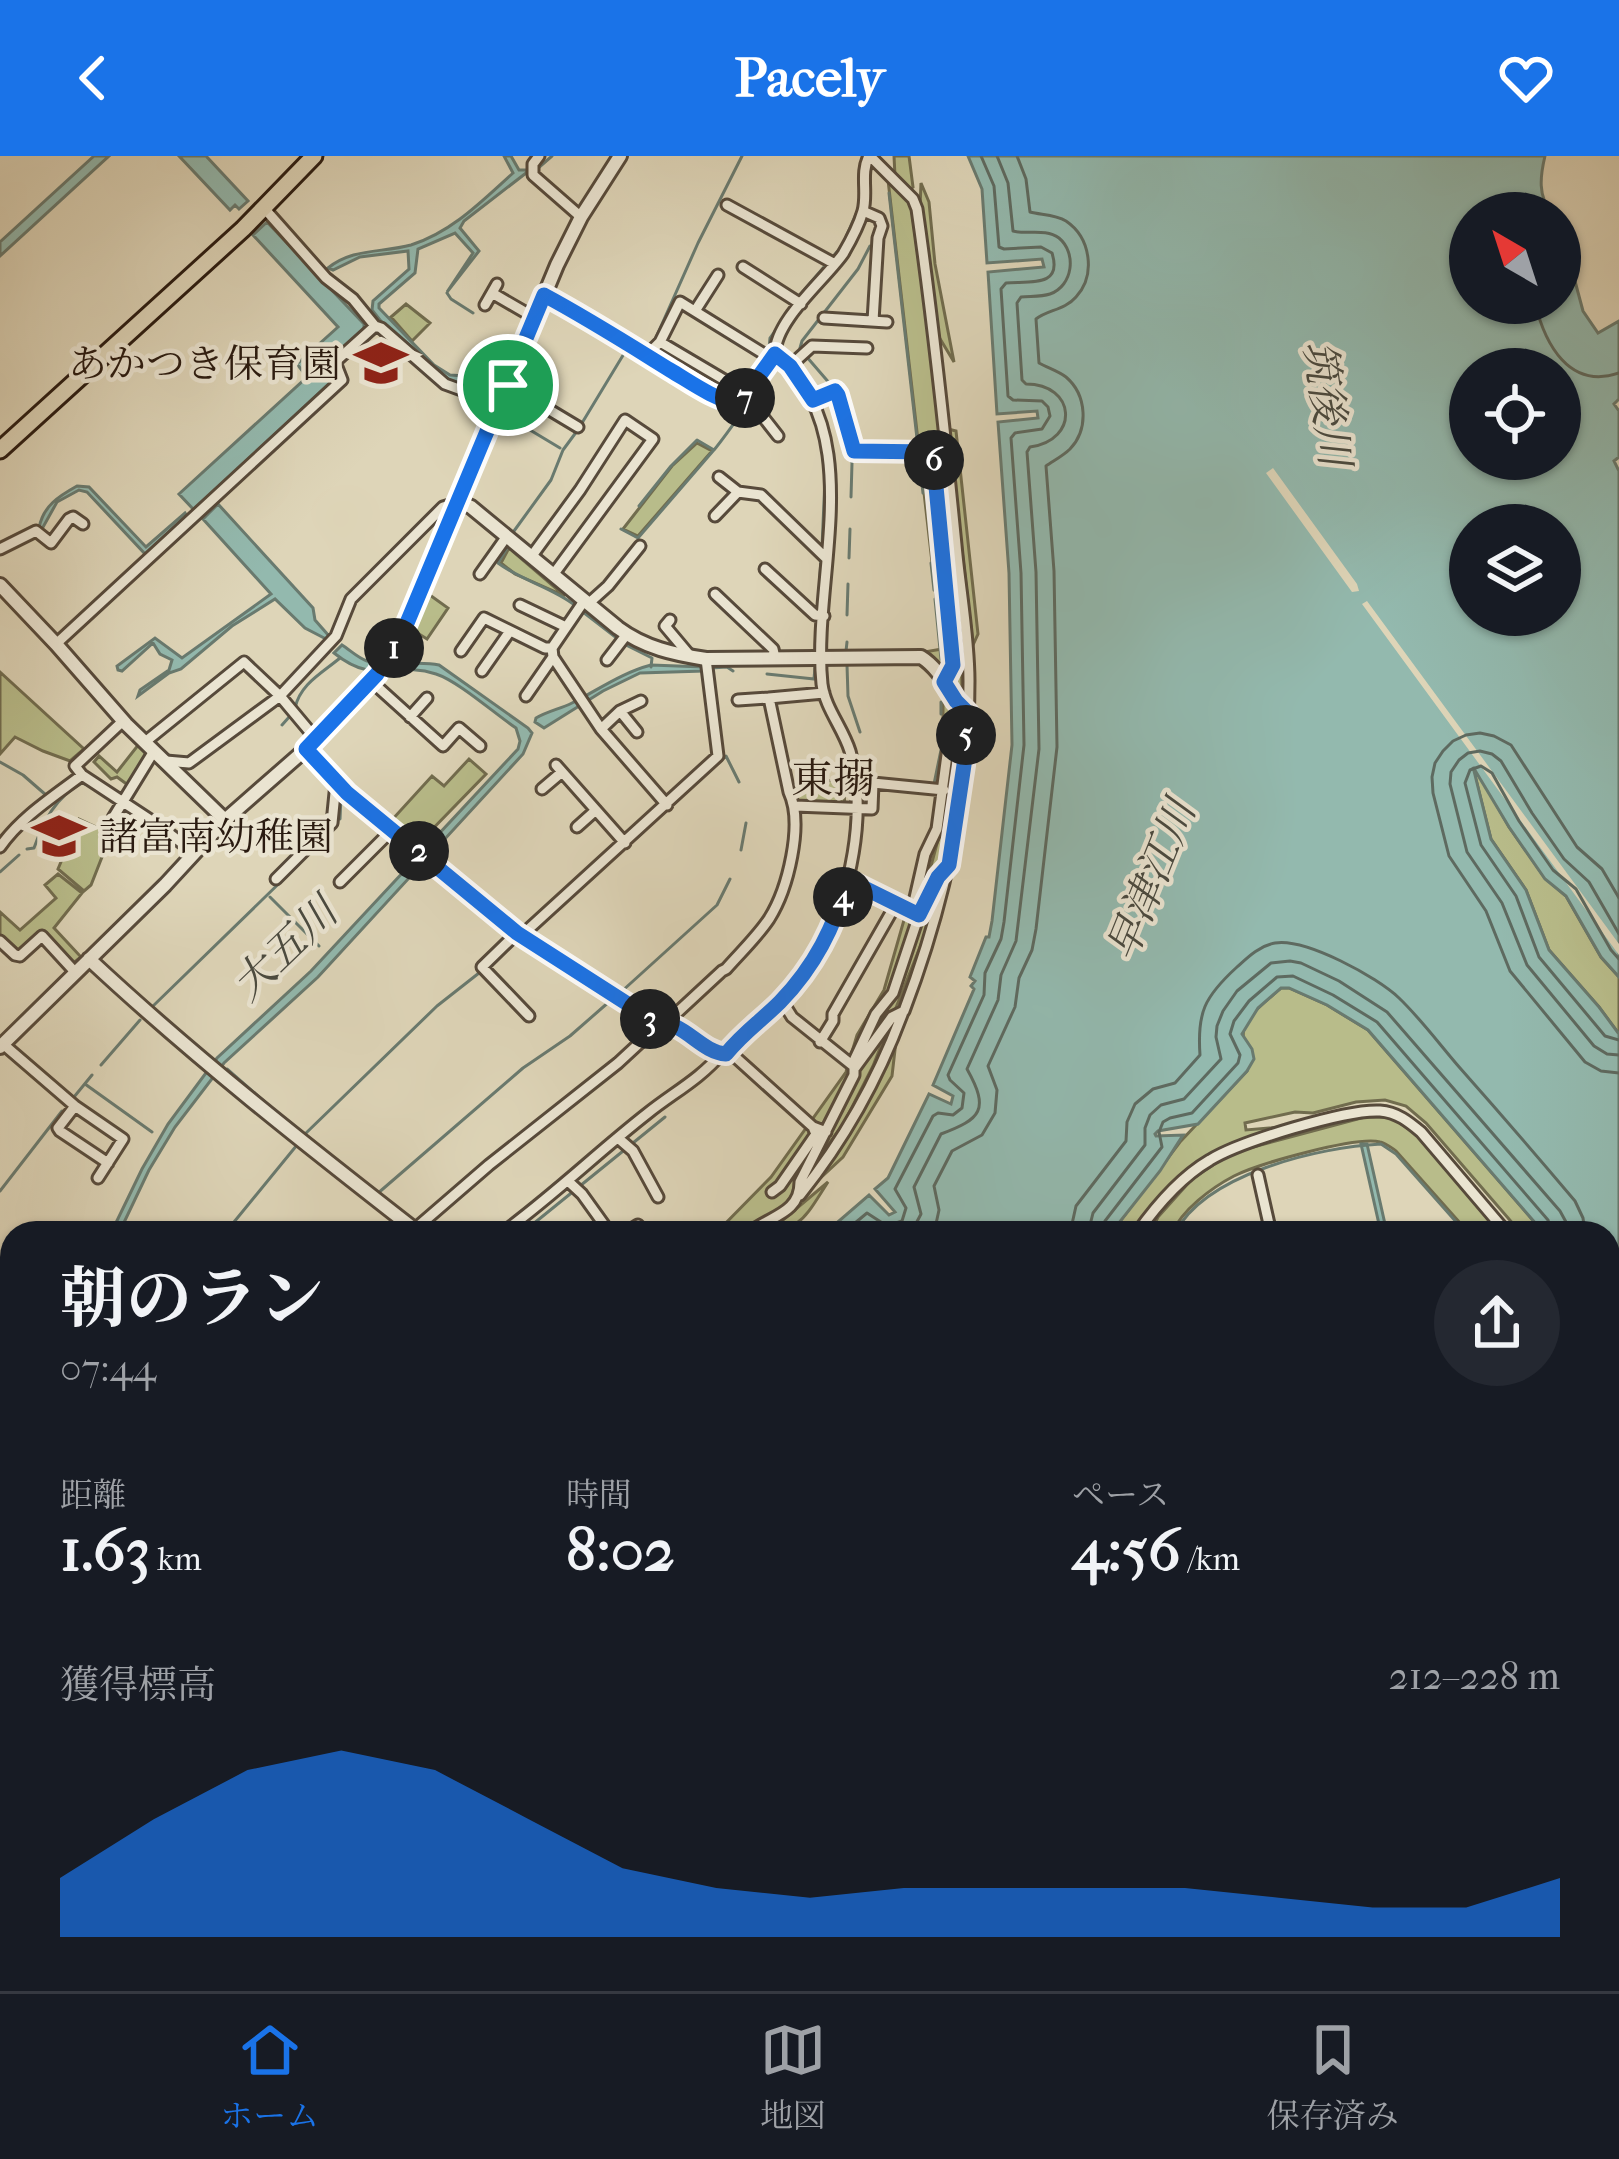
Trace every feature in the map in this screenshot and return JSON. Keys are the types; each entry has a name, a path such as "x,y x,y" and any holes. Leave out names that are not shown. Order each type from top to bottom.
{"highway":[{"path":"0,450 243,229 314,156"}],"street":[{"path":"539,156 533,175 581,217"},
{"path":"98,1178 122,1139 2,1046 226,820 311,744 387,660 460,502 544,295 581,217 620,156"},
{"path":"544,295 722,400 739,404 747,400 773,356 797,301 846,249 863,211 864,164 870,156 913,199 917,209 938,357 968,654 964,765 935,921 881,1064 847,1129 792,1207 766,1221"},
{"path":"727,205 832,262"},
{"path":"264,208 375,326 445,384 500,404"},
{"path":"863,211 878,218 882,226 873,321"},
{"path":"743,267 797,301"},
{"path":"862,270 876,270"},
{"path":"695,311 718,275"},
{"path":"485,304 494,289 535,318"},
{"path":"521,1221 574,1187 624,1145 652,1109 688,1086 807,972 839,910 857,828 857,787 850,749 824,693 820,616 831,471 813,400 790,366 680,302 660,342 646,356"},
{"path":"824,318 887,322"},
{"path":"56,644 341,380 335,362 375,326"},
{"path":"660,342 747,400 778,436"},
{"path":"790,366 803,352 820,344 867,348"},
{"path":"508,385 578,427"},
{"path":"813,400 832,392 854,451 933,455 953,665 944,682"},
{"path":"532,557 625,420 652,439 554,575"},
{"path":"719,477 738,492 761,495 823,556"},
{"path":"715,517 738,492"},
{"path":"166,761 190,763 280,696 336,636 350,599 442,507 460,502 554,575 623,640 703,664 775,658 921,657 968,713"},
{"path":"0,549 36,532 51,543 73,517 83,524"},
{"path":"481,574 507,536"},
{"path":"526,696 564,626 608,586 640,545"},
{"path":"765,569 820,616"},
{"path":"0,584 123,721 226,820"},
{"path":"715,594 773,649 775,658"},
{"path":"520,605 564,626"},
{"path":"461,651 484,618 553,652 601,729 668,805"},
{"path":"529,1016 482,968 718,756 703,664 665,626 670,620"},
{"path":"482,671 510,631"},
{"path":"608,660 623,640"},
{"path":"113,818 150,747 244,662 280,696 336,783 519,935 701,1045 739,1058 813,1127 826,1132"},
{"path":"374,677 442,746 459,728 480,746"},
{"path":"738,700 824,693"},
{"path":"410,717 428,698"},
{"path":"428,1221 726,969 769,919 786,878 795,829 795,806 788,792 770,698"},
{"path":"601,729 641,700"},
{"path":"620,711 637,732"},
{"path":"123,721 75,766 195,853"},
{"path":"800,1195 800,1182 854,1075 853,1067 876,1013 892,993 916,913 925,854 937,829 949,740"},
{"path":"542,789 559,769 625,843"},
{"path":"0,847 38,808 82,775"},
{"path":"276,879 332,823 336,783"},
{"path":"795,806 872,809 873,783 944,790"},
{"path":"577,827 596,810"},
{"path":"340,882 392,830"},
{"path":"916,913 949,865"},
{"path":"848,880 916,913"},
{"path":"820,1042 896,904"},
{"path":"0,941 20,956 42,936 75,972"},
{"path":"89,959 212,1068 404,1221"},
{"path":"782,1000 791,1017 853,1067"},
{"path":"853,1067 892,1017 904,1011"},
{"path":"75,1106 58,1128 108,1162"},
{"path":"1147,1221 1193,1172 1234,1148 1297,1128 1378,1111 1407,1120 1421,1132 1497,1221"},
{"path":"772,1192 816,1134 813,1127"},
{"path":"624,1145 633,1151 658,1197"},
{"path":"1258,1175 1268,1221"},
{"path":"574,1187 601,1221"}],"green space":[{"path":"894,156 909,156 913,187 909,190 931,350 962,689 955,689 936,660 924,652 942,649 888,180 895,176"},
{"path":"921,183 929,202 935,264 954,362 939,337 920,208"},
{"path":"406,304 430,323 412,341 391,317"},
{"path":"948,429 956,431 978,634 973,645"},
{"path":"697,443 712,451 638,536 623,529 672,466"},
{"path":"509,548 565,596 501,563"},
{"path":"427,593 448,608 427,639 411,629"},
{"path":"0,672 84,749 70,761 15,737 0,754"},
{"path":"943,694 962,724 958,787 924,937 873,1066 844,1123 782,1209 757,1221 728,1221 771,1177 846,1072 857,1035 884,990 906,913 920,922 942,825 952,734 943,734"},
{"path":"139,744 148,753 128,785 117,777 111,779 94,762 99,756 117,772"},
{"path":"469,759 486,774 417,845 390,822 432,776 444,786"},
{"path":"1471,760 1509,827 1545,878 1566,896 1601,957 1619,977 1619,1034 1549,950 1526,890 1491,839"},
{"path":"843,779 845,806 796,805 793,785"},
{"path":"79,819 111,834 91,885 84,891 58,869"},
{"path":"58,874 82,893 54,928 81,957 72,964 42,932 18,954 0,937 0,912 20,930 56,898 45,885"},
{"path":"1281,988 1289,988 1368,1030 1534,1221 1511,1221 1426,1123 1406,1106 1385,1100 1245,1123 1246,1130 1280,1127 1207,1156 1176,1181 1142,1221 1120,1221 1180,1142 1247,1071 1244,1028"},
{"path":"896,1041 892,1076 843,1157 813,1185 845,1141"},
{"path":"1365,1117 1391,1117 1416,1134 1491,1221 1458,1221 1396,1151 1368,1141 1307,1152 1246,1171 1198,1200 1180,1221 1156,1221 1192,1179 1231,1153"},
{"path":"828,1182 800,1221 783,1220"}],"water":[{"path":"94,156 109,156 0,256 0,242"},
{"path":"179,156 206,156 248,201 230,210"},
{"path":"504,156 511,156 519,170 530,170 464,221 460,228 479,251 447,292 473,253 455,233 418,249 415,273 379,304 434,365 496,392 494,397 433,371 372,310 373,301 409,269 408,251 360,257 328,268 357,254 411,245 453,224 513,173"},
{"path":"968,156 1545,156 1542,192 1449,192 1449,324 1581,324 1581,304 1598,333 1619,321 1619,399 1614,404 1619,411 1619,457 1614,461 1619,471 1619,977 1601,957 1566,896 1545,879 1473,767 1491,839 1526,890 1549,950 1619,1034 1619,1221 1534,1221 1368,1030 1327,1005 1281,988 1258,1008 1242,1034 1254,1059 1247,1071 1198,1124 1155,1134 1183,1135 1120,1221 839,1221 869,1195 889,1215 895,1212 875,1189 888,1178 929,1094 951,1104 953,1096 933,1085 974,989 970,977 989,937 1012,745 1009,573 998,422 1038,418 1037,411 997,414 988,272 1044,267 1042,259 987,263 982,189"},
{"path":"267,222 364,329 325,364 336,377 194,510 179,494 307,377 297,364 338,327 253,235"},
{"path":"77,486 89,487 146,547 185,513 187,516 147,556 87,492 79,490 57,502 39,528 48,508"},
{"path":"218,504 313,608 315,620 329,636 326,639 305,628 275,599 138,696 169,670 172,660 153,643 122,671 117,666 155,638 182,658 271,594 203,519"},
{"path":"342,645 376,663 439,665 532,733 523,754 318,977 224,1063 175,1127 125,1221 117,1221 168,1124 217,1058 311,971 518,749 516,728 455,683 422,670 362,669 334,653"},
{"path":"651,665 703,667 703,671 640,673 544,728 535,722 540,716"},
{"path":"1361,1144 1367,1144 1384,1221 1378,1221"}],"pier":[{"path":"1273,468 1359,591 1352,592 1266,473"},
{"path":"1367,601 1619,944 1619,955 1362,604"}],"waterway":[{"path":"537,169 552,156"},
{"path":"654,342 742,156"},
{"path":"889,193 918,447"},
{"path":"799,296 842,246 856,214"},
{"path":"800,348 870,246"},
{"path":"447,293 473,313"},
{"path":"769,349 780,324"},
{"path":"582,423 625,352"},
{"path":"806,356 831,385 852,463 851,497"},
{"path":"639,506 697,440 714,450 778,364"},
{"path":"505,415 560,448"},
{"path":"514,531 551,480 577,431"},
{"path":"822,449 825,470"},
{"path":"621,529 638,538 713,451"},
{"path":"919,458 923,493"},
{"path":"822,547 825,479"},
{"path":"849,558 850,529"},
{"path":"507,548 498,563 576,606"},
{"path":"818,613 821,557"},
{"path":"931,563 934,590"},
{"path":"847,615 848,584"},
{"path":"935,599 941,659"},
{"path":"583,612 618,639"},
{"path":"846,651 847,642"},
{"path":"626,645 652,658 651,667"},
{"path":"295,708 307,686 340,658"},
{"path":"847,665 848,696 860,732"},
{"path":"711,668 733,671"},
{"path":"767,674 814,679 815,668"},
{"path":"941,702 941,714"},
{"path":"282,725 290,716"},
{"path":"934,784 941,750"},
{"path":"715,766 726,756 739,782"},
{"path":"869,759 870,780"},
{"path":"0,762 46,795"},
{"path":"27,849 34,848 58,803 82,783 88,785"},
{"path":"688,790 696,783"},
{"path":"340,819 341,796"},
{"path":"658,818 676,802"},
{"path":"741,850 746,823"},
{"path":"629,844 641,834"},
{"path":"306,857 325,838"},
{"path":"0,872 19,855"},
{"path":"152,1007 299,864"},
{"path":"586,884 606,865"},
{"path":"621,992 717,905 730,879"},
{"path":"530,934 575,893"},
{"name":"大五川","path":"270,897 319,946"},
{"path":"500,956 516,940"},
{"path":"304,1135 437,1006 479,973"},
{"path":"377,1194 523,1068 610,1001"},
{"path":"101,1065 140,1020"},
{"path":"227,1069 266,1103"},
{"path":"74,1097 92,1075"},
{"path":"85,1084 152,1132"},
{"path":"274,1110 300,1131"},
{"path":"0,1191 62,1111"},
{"path":"537,1221 665,1117"},
{"path":"315,1143 326,1152"},
{"path":"1184,1221 1211,1195 1266,1168 1327,1151 1381,1144 1396,1154 1455,1221"},
{"path":"235,1221 297,1145"}],"place":[{"name":"あかつき保育園","path":"381,363"},
{"name":"諸富南幼稚園","path":"59,836"}],"district":[{"name":"東搦","path":"833,778"}],"route":[{"path":"544,295 722,400 739,404 775,354 790,366 813,400 835,391 854,451 933,455 953,665 944,682 968,713 949,865 919,915 848,880 823,946 807,972 726,1054 701,1045 673,1024 659,1024 517,933 347,793 306,749 387,660 508,385 544,295"}],"water label":[{"name":"筑後川","path":"1328,403"},
{"name":"早津江川","path":"1150,880"}]}
